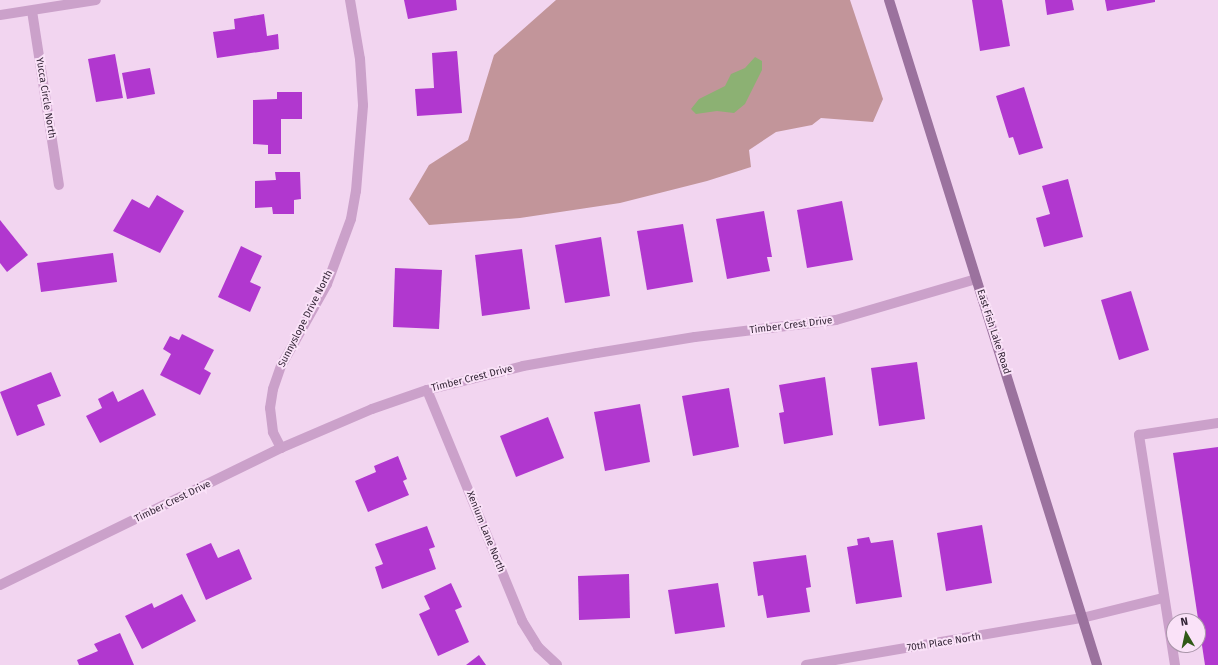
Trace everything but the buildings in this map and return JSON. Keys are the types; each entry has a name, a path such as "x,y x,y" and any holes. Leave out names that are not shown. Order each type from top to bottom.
{"street":[{"path":"0,15 96,0"},
{"name":"Sunnyslope Drive North","path":"281,448 273,432 270,408 273,389 281,366 327,284 351,219 356,191 363,105 360,59 350,0"},
{"name":"East Fish Lake Road","path":"889,0 1097,665"},
{"name":"Yucca Circle North","path":"32,11 59,185"},
{"name":"Timber Crest Drive","path":"0,585 281,448 372,409 427,390 495,372 589,354 695,337 836,320 976,279"},
{"name":"Xenium Lane North","path":"427,390 522,621 538,647 557,665"},
{"path":"1175,665 1162,598 1139,435 1218,423"},
{"name":"70th Place North","path":"806,665 1082,618 1162,598"}],"shaded area":[{"path":"556,0 850,0 883,99 873,122 821,118 812,125 776,132 749,150 751,167 707,181 620,203 520,218 429,225 409,199 429,165 468,140 494,55"},
{"path":"755,57 762,61 762,70 745,104 734,113 717,111 696,114 691,109 699,99 725,86 731,74 745,68"}]}
